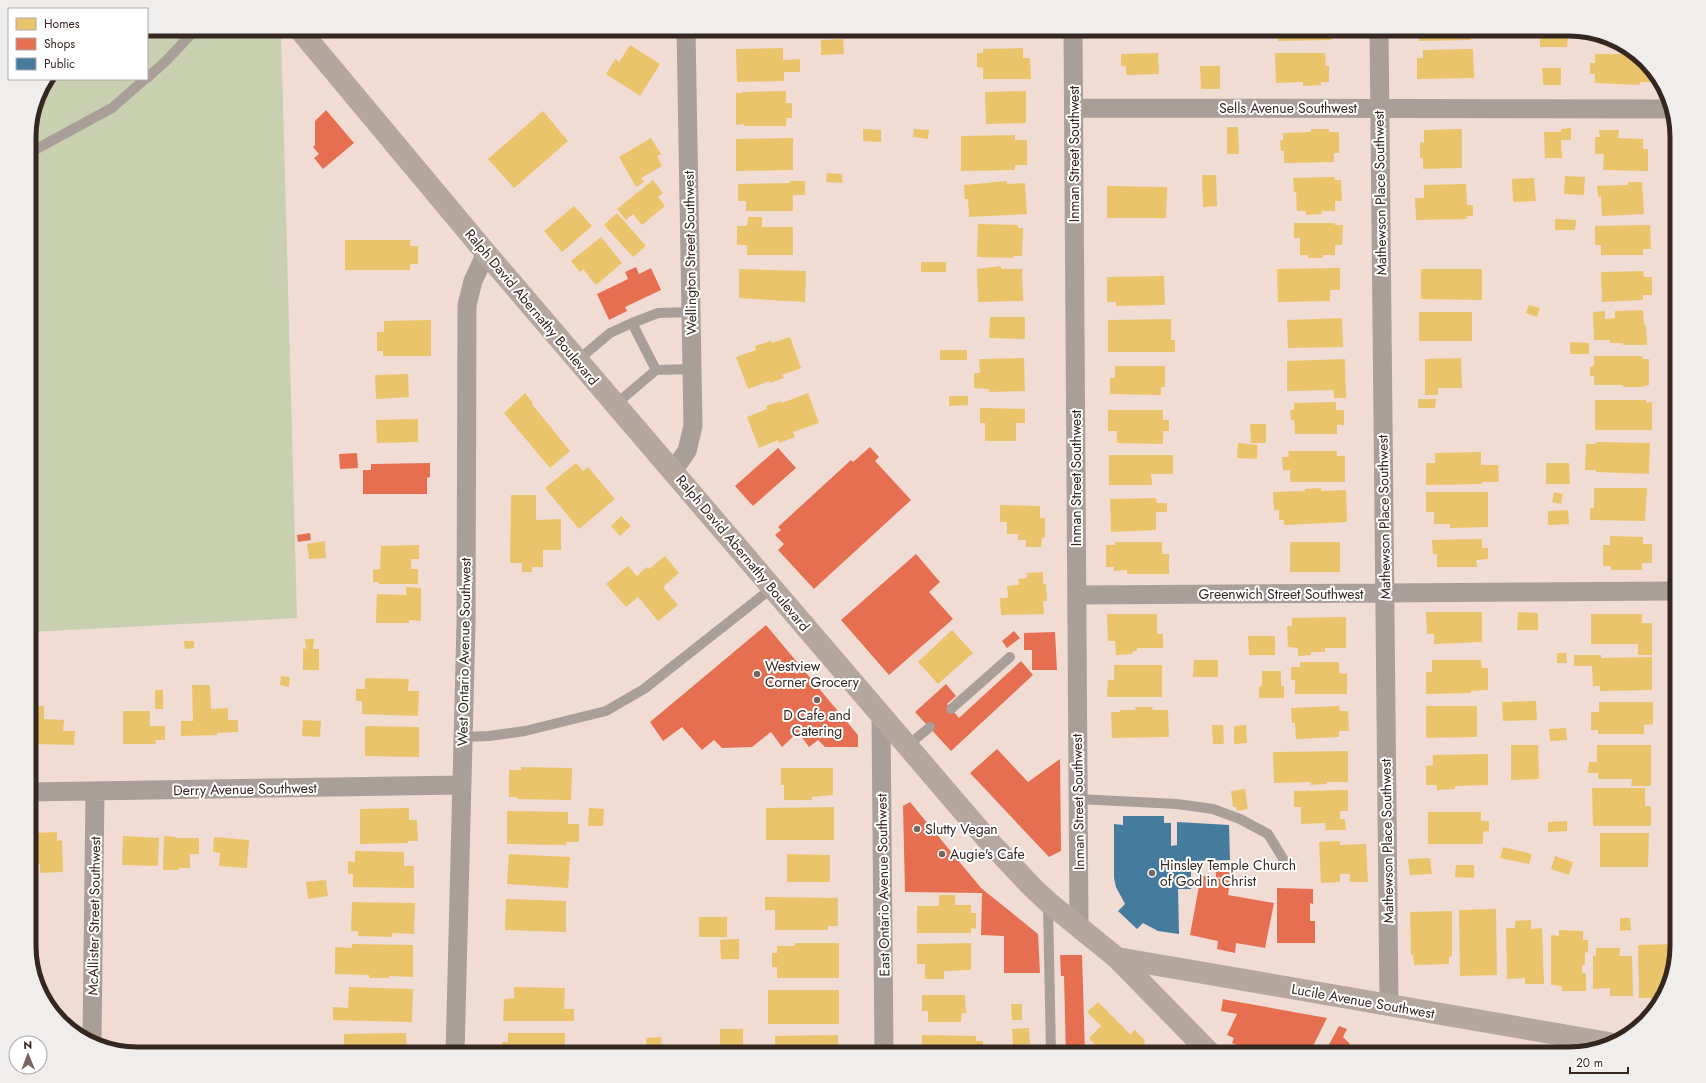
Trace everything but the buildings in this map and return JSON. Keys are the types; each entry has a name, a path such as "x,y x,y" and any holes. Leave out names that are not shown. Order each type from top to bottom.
{"main road":[{"name":"Ralph David Abernathy Boulevard","path":"305,36 486,253 987,838 1032,887 1048,902 1117,958 1204,1047"},
{"name":"Lucile Avenue Southwest","path":"1117,958 1601,1042"}],"street":[{"name":"Wellington Street Southwest","path":"672,471 687,451 693,426 686,36"},
{"name":"Inman Street Southwest","path":"1073,36 1079,927"},
{"name":"Mathewson Place Southwest","path":"1379,36 1389,1005"},
{"name":"Sells Avenue Southwest","path":"1074,108 1666,108"},
{"name":"West Ontario Avenue Southwest","path":"455,1047 466,616 467,306 473,281 486,253"},
{"name":"Greenwich Street Southwest","path":"1077,595 1670,591"},
{"name":"East Ontario Avenue Southwest","path":"881,716 884,1047"},
{"name":"Derry Avenue Southwest","path":"36,792 462,785"},
{"name":"McAllister Street Southwest","path":"92,1037 95,791"}],"lane":[{"path":"148,76 166,61 189,36"},
{"path":"36,149 112,108 144,80"},
{"path":"578,360 610,333 632,323 658,313 691,312"},
{"path":"632,323 656,370"},
{"path":"616,404 656,370 692,369"},
{"path":"463,738 525,731 606,711 644,689 772,588"},
{"path":"951,709 1010,657"},
{"path":"907,746 930,727"},
{"path":"1078,799 1177,804 1213,809 1240,819 1268,834 1287,865"},
{"path":"1048,902 1051,1047"}],"green space":[{"path":"148,36 281,36 297,618 36,632 36,130 39,111 46,92 54,80 148,80"}],"place":[{"name":"Westview Corner Grocery","path":"757,674"},
{"name":"D Cafe and Catering","path":"817,700"},
{"name":"Slutty Vegan","path":"917,829"},
{"name":"Augie's Cafe","path":"942,854"},
{"name":"Hinsley Temple Church of God in Christ","path":"1152,873"}]}
